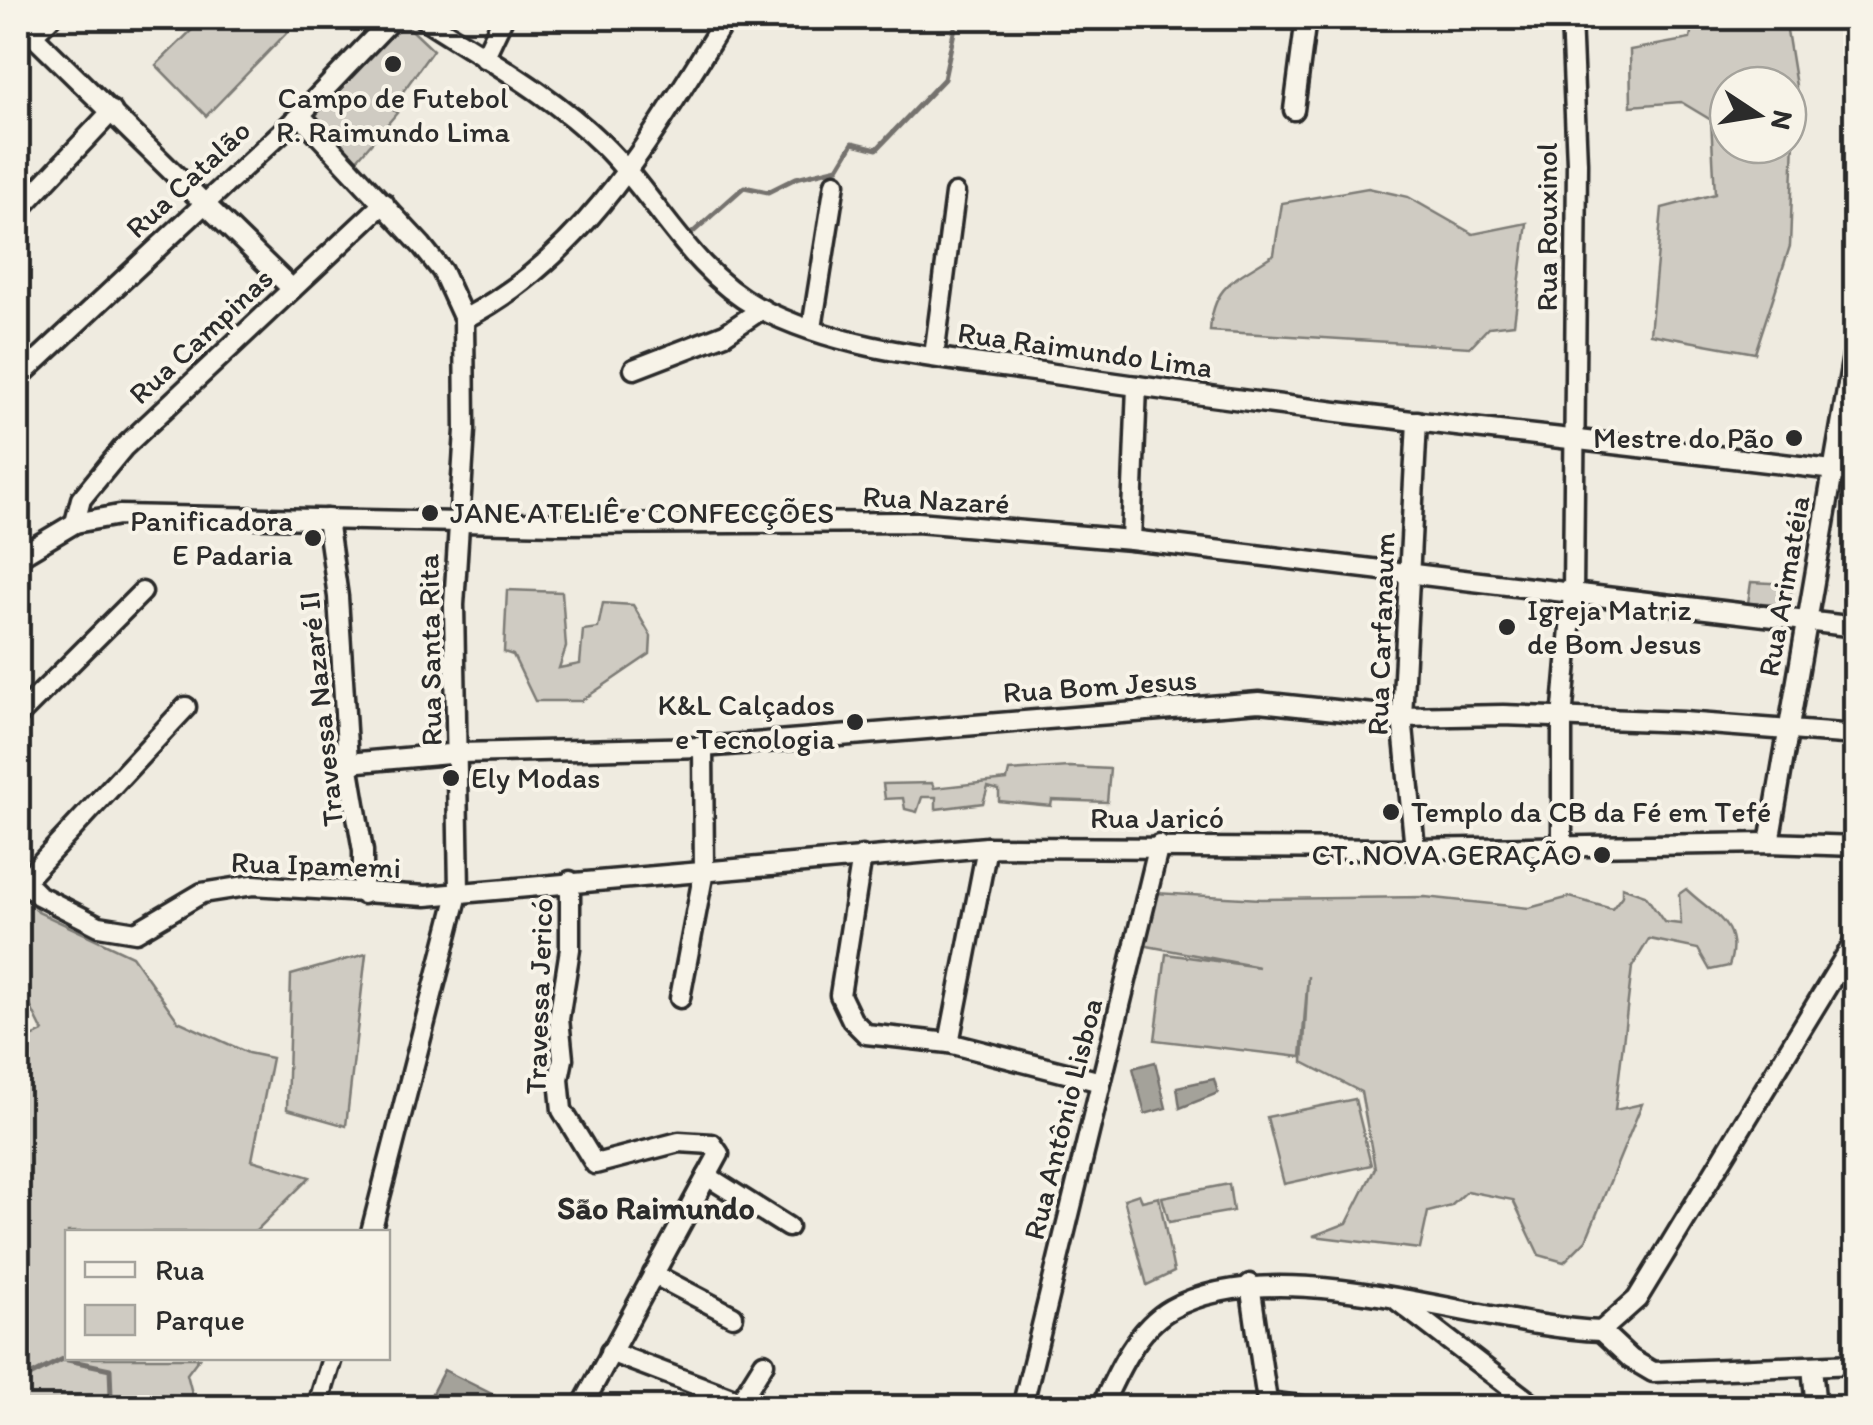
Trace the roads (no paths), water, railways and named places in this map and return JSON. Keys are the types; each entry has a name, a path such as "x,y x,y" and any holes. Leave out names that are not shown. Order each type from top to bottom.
{"street":[{"path":"33,36 50,18"},
{"name":"Rua Catalão","path":"22,366 300,115 394,18"},
{"name":"Rua Raimundo Lima","path":"422,18 556,106 630,171 704,267 734,294 812,328 934,356 1137,386 1856,473"},
{"path":"484,58 503,18"},
{"path":"464,318 495,303 596,213 630,171 726,18"},
{"path":"1294,110 1306,18"},
{"name":"Rua Rouxinol","path":"1562,847 1562,719 1573,594 1571,437 1577,163 1571,18"},
{"path":"18,22 292,289"},
{"path":"21,201 112,111"},
{"name":"Rua Santa Rita","path":"300,115 442,271 464,318 464,470 456,522 460,890 371,1230"},
{"path":"812,328 836,184"},
{"path":"934,356 955,194"},
{"name":"Rua Campinas","path":"75,523 80,500 122,448 384,203"},
{"path":"634,369 725,334 762,309"},
{"name":"Rua Arimatéia","path":"1770,843 1830,470 1856,338"},
{"path":"1131,540 1137,386"},
{"name":"Rua Carfanaum","path":"1415,849 1402,717 1417,421"},
{"name":"Rua Nazaré","path":"18,556 75,523 119,515 456,522 917,522 1131,540 1856,627"},
{"name":"Travessa Nazaré II","path":"327,519 338,597 348,763 362,832 363,894"},
{"path":"18,716 142,592"},
{"name":"Rua Bom Jesus","path":"348,763 460,754 704,747 1259,702 1402,717 1562,719 1856,735"},
{"path":"21,878 186,707"},
{"path":"680,998 704,872 704,747"},
{"name":"Rua Jaricó","path":"460,890 986,847 1160,844 1415,849 1770,843 1856,846"},
{"name":"Rua Antônio Lisboa","path":"1022,1408 1160,844"},
{"path":"949,1043 986,847"},
{"path":"862,856 840,995 852,1020 866,1034 949,1043 1101,1082"},
{"name":"Rua Ipamemi","path":"21,878 38,895 61,908 121,932 136,932 188,900 218,889 253,885 426,896 460,890"},
{"name":"Travessa Jericó","path":"570,881 570,950 560,1019 562,1110 595,1164 679,1142 712,1144 719,1154 707,1176"},
{"path":"1602,1332 1637,1298 1856,939"},
{"path":"581,1408 707,1176 788,1227"},
{"path":"654,1274 733,1316"},
{"path":"1250,1284 1268,1405 1317,1408"},
{"path":"1101,1408 1124,1358 1169,1310 1224,1289 1250,1284 1394,1298 1562,1330 1602,1332 1631,1360 1653,1372 1856,1364"},
{"path":"1394,1298 1536,1408"},
{"path":"610,1352 738,1404 764,1363"},
{"path":"317,1408 331,1360"},
{"path":"1812,1367 1816,1408"}],"waterway":[{"path":"691,234 744,187 768,192 796,178 838,168 853,143 877,149 944,79 957,18"},
{"path":"20,1408 26,1378 65,1359"},
{"path":"68,1360 110,1369 111,1396 144,1408"}],"place":[{"name":"Campo de Futebol R. Raimundo Lima","path":"393,64"},
{"name":"Mestre do Pão","path":"1794,438"},
{"name":"JANE ATELIÊ e CONFECÇÕES","path":"430,513"},
{"name":"Panificadora E Padaria","path":"313,538"},
{"name":"Igreja Matriz de Bom Jesus","path":"1507,627"},
{"name":"K&L Calçados e Tecnologia","path":"855,722"},
{"name":"Ely Modas","path":"451,778"},
{"name":"Templo da CB da Fé em Tefé","path":"1391,812"},
{"name":"CT. NOVA GERAÇÃO","path":"1602,855"}],"district":[{"name":"São Raimundo","path":"656,1208"}]}
